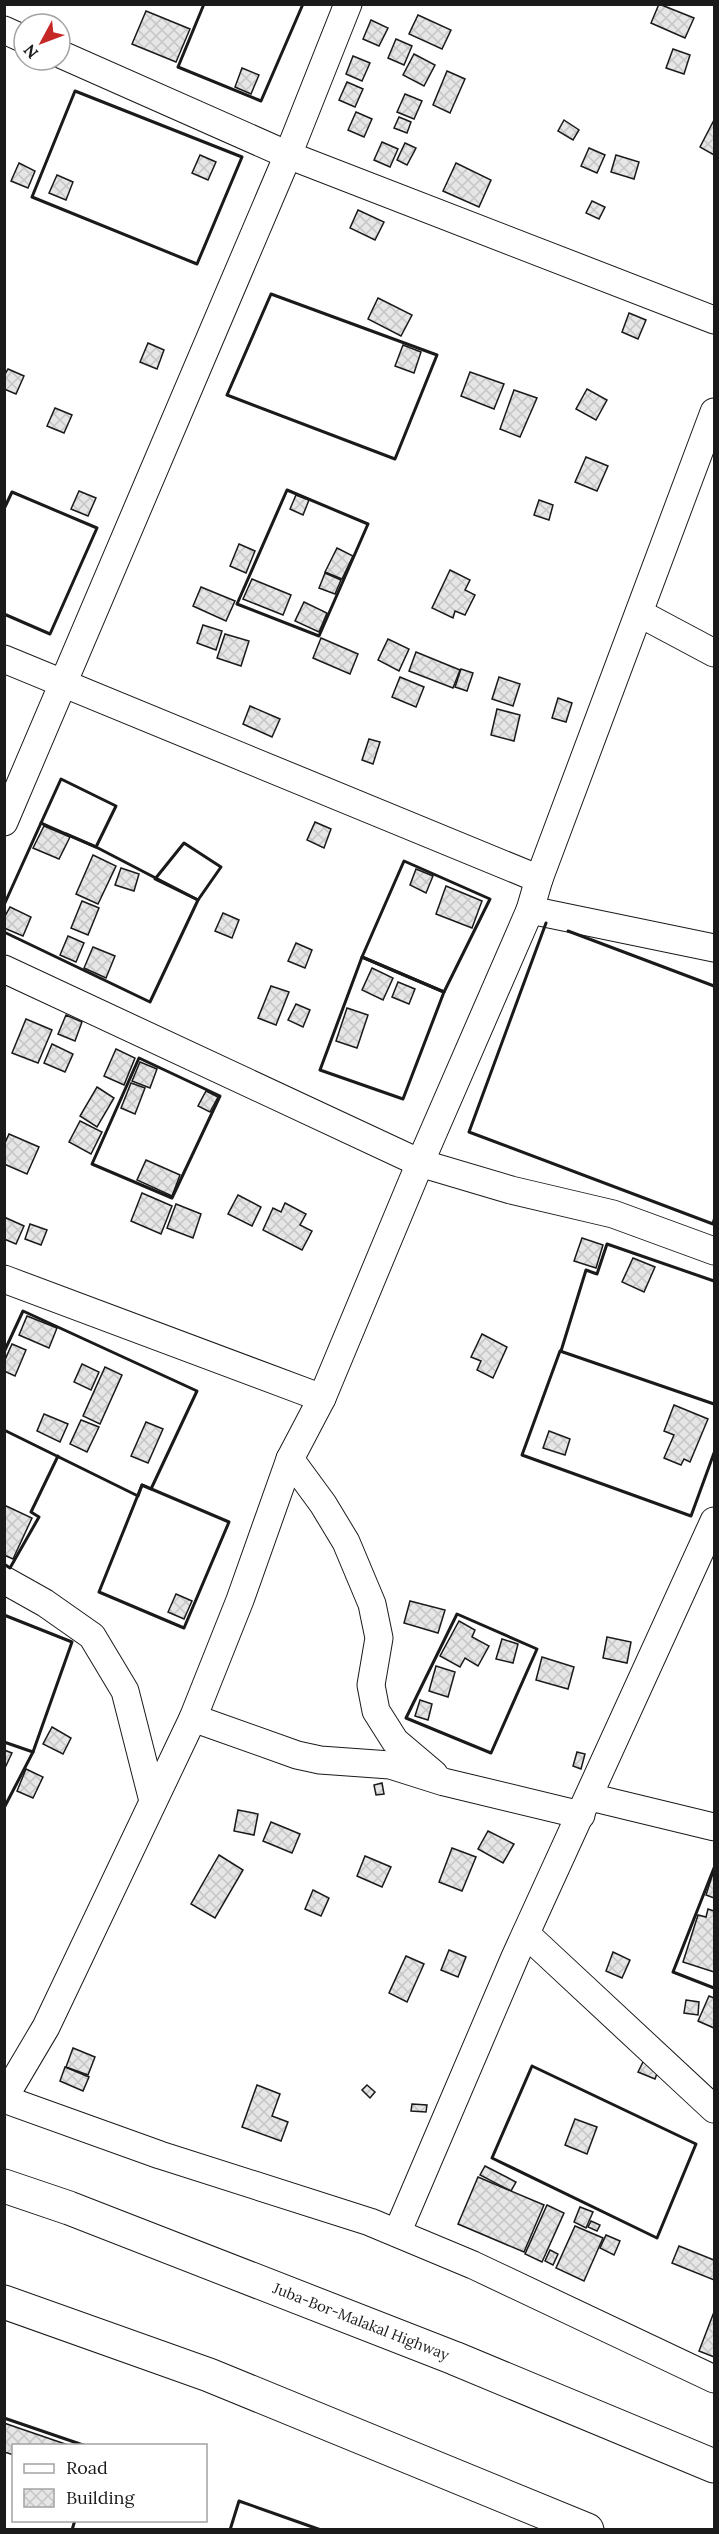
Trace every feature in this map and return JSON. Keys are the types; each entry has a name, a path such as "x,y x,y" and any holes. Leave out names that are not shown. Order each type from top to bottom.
{"highway":[{"name":"Juba-Bor-Malakal Highway","path":"4,2187 69,2208 454,2358 714,2466"},
{"path":"4,2302 209,2375 587,2529"}],"street":[{"path":"4,822 288,154 348,4"},
{"path":"72,59 288,154 714,320"},
{"path":"714,412 539,879 530,910 420,1163 322,1398 290,1459 240,1600 193,1718 46,2027 4,2098 160,2155 370,2222 472,2265 714,2379"},
{"path":"639,613 714,652"},
{"path":"4,659 539,879"},
{"path":"530,910 714,948"},
{"path":"4,969 420,1163 512,1190 613,1214 714,1251"},
{"path":"4,1279 322,1398"},
{"path":"290,1459 323,1504 346,1542 372,1604 379,1638 371,1685 376,1711 395,1741 444,1782"},
{"path":"397,2233 526,1934 714,1521"},
{"path":"4,1580 45,1603 92,1636 125,1691 153,1801"},
{"path":"193,1718 297,1755 320,1760 390,1765 444,1782 714,1827"},
{"path":"526,1934 714,2109"}],"building":[{"path":"659,4 694,18 685,38 651,23"},
{"path":"146,11 190,29 176,62 132,44"},
{"path":"418,15 451,30 442,49 409,34"},
{"path":"371,20 388,28 379,46 363,39"},
{"path":"396,39 412,46 404,65 388,58"},
{"path":"673,49 690,55 684,74 666,68"},
{"path":"414,54 435,65 424,86 403,75"},
{"path":"353,56 370,63 362,81 346,74"},
{"path":"242,68 259,75 251,94 235,87"},
{"path":"447,71 465,79 450,113 433,105"},
{"path":"347,82 363,89 355,107 339,100"},
{"path":"405,94 422,101 414,119 397,112"},
{"path":"356,112 372,119 364,137 348,130"},
{"path":"399,117 411,122 407,133 394,128"},
{"path":"564,120 579,130 573,140 558,131"},
{"path":"714,120 714,155 700,147"},
{"path":"382,142 398,149 390,167 374,160"},
{"path":"405,143 416,148 407,165 397,160"},
{"path":"589,148 605,155 597,173 581,166"},
{"path":"200,155 216,162 208,180 192,173"},
{"path":"616,155 639,162 634,179 611,172"},
{"path":"19,163 35,171 28,188 11,181"},
{"path":"456,163 491,180 479,207 443,191"},
{"path":"57,175 73,182 66,200 49,193"},
{"path":"592,201 605,207 599,219 586,213"},
{"path":"358,210 384,222 375,240 350,228"},
{"path":"378,298 412,315 401,336 368,319"},
{"path":"629,313 646,320 638,339 622,332"},
{"path":"148,343 164,350 157,369 140,362"},
{"path":"403,345 421,352 414,373 395,366"},
{"path":"8,369 24,376 16,394 4,389 4,376"},
{"path":"470,372 504,384 494,409 461,396"},
{"path":"587,389 607,400 596,420 576,409"},
{"path":"514,390 537,398 520,437 500,429"},
{"path":"55,408 72,415 64,433 47,426"},
{"path":"586,457 608,466 597,491 575,482"},
{"path":"79,491 96,498 88,516 71,509"},
{"path":"296,495 309,500 303,515 290,509"},
{"path":"539,500 553,505 549,520 534,515"},
{"path":"239,544 255,551 246,573 230,566"},
{"path":"337,548 353,556 342,579 325,572"},
{"path":"450,570 470,580 465,590 475,595 465,615 455,611 453,618 432,608"},
{"path":"325,573 341,580 335,594 319,588"},
{"path":"252,579 291,595 283,615 243,599"},
{"path":"201,587 235,601 226,621 193,606"},
{"path":"304,602 327,613 319,632 295,621"},
{"path":"203,625 222,631 216,650 197,643"},
{"path":"225,634 249,641 241,666 217,658"},
{"path":"321,638 358,654 350,674 313,658"},
{"path":"388,639 409,649 399,671 378,660"},
{"path":"416,652 460,670 453,688 409,671"},
{"path":"461,669 473,673 467,691 455,687"},
{"path":"400,677 424,687 416,707 392,697"},
{"path":"499,677 520,684 513,706 492,699"},
{"path":"558,698 572,703 566,722 552,718"},
{"path":"250,706 280,719 272,737 243,724"},
{"path":"497,709 520,715 514,741 491,735"},
{"path":"369,739 380,742 373,764 362,760"},
{"path":"315,822 331,829 324,848 307,840"},
{"path":"44,826 70,837 59,859 33,848"},
{"path":"93,855 116,866 98,904 76,894"},
{"path":"121,868 139,874 134,891 115,885"},
{"path":"416,869 433,876 426,893 410,885"},
{"path":"446,886 482,901 472,928 436,914"},
{"path":"82,901 99,908 88,935 71,928"},
{"path":"10,907 31,917 23,936 4,928 4,918"},
{"path":"223,913 239,920 232,938 215,931"},
{"path":"68,936 84,943 76,962 60,955"},
{"path":"296,943 312,950 305,968 288,961"},
{"path":"93,947 115,956 106,978 84,968"},
{"path":"372,968 393,978 383,1000 362,990"},
{"path":"398,982 415,989 409,1004 392,997"},
{"path":"271,986 289,992 276,1025 258,1018"},
{"path":"296,1004 310,1010 303,1027 288,1020"},
{"path":"347,1008 368,1015 357,1048 336,1041"},
{"path":"66,1015 82,1022 75,1041 58,1034"},
{"path":"26,1019 52,1030 38,1063 12,1053"},
{"path":"52,1044 73,1054 65,1072 44,1063"},
{"path":"116,1049 135,1058 124,1085 104,1076"},
{"path":"140,1062 157,1069 150,1088 132,1081"},
{"path":"131,1083 145,1088 135,1114 121,1108"},
{"path":"97,1087 114,1098 97,1127 80,1116"},
{"path":"206,1091 218,1097 210,1112 198,1106"},
{"path":"80,1121 102,1132 91,1154 69,1142"},
{"path":"9,1134 39,1147 27,1174 4,1164 4,1145"},
{"path":"146,1160 180,1175 172,1196 137,1180"},
{"path":"142,1193 172,1206 161,1234 131,1221"},
{"path":"238,1195 261,1207 252,1226 228,1214"},
{"path":"285,1203 306,1214 300,1225 312,1231 302,1250 263,1230 273,1208 281,1212"},
{"path":"176,1204 201,1214 193,1238 167,1228"},
{"path":"4,1217 24,1226 16,1244 4,1239"},
{"path":"30,1224 47,1230 41,1245 25,1239"},
{"path":"582,1238 603,1245 596,1268 574,1261"},
{"path":"633,1258 655,1267 644,1292 622,1282"},
{"path":"27,1316 57,1328 49,1348 19,1335"},
{"path":"482,1334 507,1347 493,1378 477,1370 481,1361 471,1357"},
{"path":"12,1344 26,1350 15,1376 4,1371 4,1362"},
{"path":"82,1364 99,1372 91,1390 74,1382"},
{"path":"105,1367 122,1375 100,1424 83,1416"},
{"path":"674,1405 708,1419 690,1462 684,1459 681,1465 664,1458 674,1435 664,1431"},
{"path":"44,1414 68,1424 60,1442 37,1431"},
{"path":"81,1420 99,1427 87,1452 70,1444"},
{"path":"146,1422 163,1429 148,1463 131,1456"},
{"path":"549,1431 570,1439 565,1455 543,1448"},
{"path":"4,1505 32,1518 13,1559 4,1555"},
{"path":"176,1594 192,1601 184,1619 168,1612"},
{"path":"410,1601 445,1610 438,1633 404,1623"},
{"path":"459,1621 475,1630 472,1637 489,1646 478,1666 465,1658 460,1667 440,1656"},
{"path":"607,1637 631,1642 627,1663 603,1658"},
{"path":"502,1639 518,1644 513,1663 496,1659"},
{"path":"542,1657 574,1667 568,1689 536,1680"},
{"path":"436,1666 455,1672 448,1697 429,1691"},
{"path":"420,1700 432,1704 428,1720 415,1716"},
{"path":"52,1727 71,1738 63,1754 43,1744"},
{"path":"4,1750 12,1753 4,1770"},
{"path":"577,1752 585,1754 581,1769 573,1766"},
{"path":"26,1769 43,1777 33,1798 17,1791"},
{"path":"382,1783 384,1794 376,1795 374,1785"},
{"path":"238,1810 258,1814 254,1835 234,1831"},
{"path":"271,1822 300,1834 292,1853 263,1841"},
{"path":"488,1831 514,1844 503,1863 478,1849"},
{"path":"452,1848 476,1857 462,1891 439,1882"},
{"path":"219,1855 243,1870 215,1918 191,1904"},
{"path":"365,1856 391,1867 382,1887 357,1876"},
{"path":"714,1870 714,1898 706,1895"},
{"path":"313,1890 329,1898 321,1916 305,1909"},
{"path":"708,1909 714,1911 714,1972 683,1962 698,1915 706,1917"},
{"path":"449,1950 466,1957 458,1977 441,1970"},
{"path":"613,1952 630,1960 622,1978 606,1971"},
{"path":"406,1956 424,1964 407,2002 389,1993"},
{"path":"709,1996 714,1998 714,2028 698,2021"},
{"path":"686,2000 699,2002 698,2015 684,2013"},
{"path":"73,2048 95,2057 88,2075 66,2067"},
{"path":"643,2062 659,2068 655,2079 638,2072"},
{"path":"65,2067 89,2077 83,2091 60,2081"},
{"path":"257,2085 280,2094 272,2116 288,2122 281,2141 242,2127"},
{"path":"367,2085 375,2092 370,2098 362,2090"},
{"path":"412,2104 427,2105 426,2112 411,2111"},
{"path":"575,2119 597,2127 587,2154 565,2145"},
{"path":"485,2166 516,2182 511,2191 480,2175"},
{"path":"478,2177 544,2205 524,2252 458,2224"},
{"path":"547,2205 564,2213 542,2262 525,2254"},
{"path":"580,2207 593,2212 586,2228 574,2222"},
{"path":"591,2221 600,2225 597,2231 588,2227"},
{"path":"575,2226 603,2238 584,2281 556,2268"},
{"path":"606,2235 620,2241 614,2255 600,2248"},
{"path":"679,2246 714,2260 714,2280 672,2263"},
{"path":"550,2250 558,2254 553,2265 545,2261"},
{"path":"714,2312 714,2357 699,2351"},
{"path":"4,2423 65,2444 12,2444 12,2454 4,2452"}],"wall":[{"path":"204,4 178,67 261,101 303,4"},
{"path":"75,91 242,157 197,264 32,197 75,91"},
{"path":"271,294 437,355 395,459 227,395 271,294"},
{"path":"287,490 368,524 319,636 237,604 287,490"},
{"path":"4,509 12,492 97,528 50,634 4,614"},
{"path":"61,779 116,806 96,847 41,823 61,779"},
{"path":"4,905 41,823 47,826"},
{"path":"4,932 150,1002 198,900 66,834"},
{"path":"184,843 221,867 198,900 155,879 184,843"},
{"path":"404,861 490,899 444,992 362,957 404,861"},
{"path":"546,923 469,1132 713,1224 714,1220"},
{"path":"568,931 714,986"},
{"path":"362,957 444,992 403,1099 320,1070 362,957"},
{"path":"139,1058 220,1096 172,1198 92,1164 139,1058"},
{"path":"561,1351 586,1270 597,1274 607,1244 714,1281"},
{"path":"4,1352 23,1311 197,1391 151,1489 142,1485 138,1496 4,1430"},
{"path":"714,1404 560,1351 522,1455 691,1516 714,1453"},
{"path":"4,1564 10,1568 39,1517 31,1512 58,1456"},
{"path":"142,1485 229,1522 184,1628 99,1592 142,1485"},
{"path":"457,1614 537,1649 491,1753 406,1718 457,1614"},
{"path":"4,1615 72,1642 33,1752 4,1742"},
{"path":"4,1808 33,1752"},
{"path":"714,1868 673,1972 714,1988"},
{"path":"532,2066 696,2144 657,2238 492,2158 532,2066"},
{"path":"4,2418 80,2444"},
{"path":"230,2530 239,2501 321,2530"},
{"path":"72,2530 74,2522"}]}
